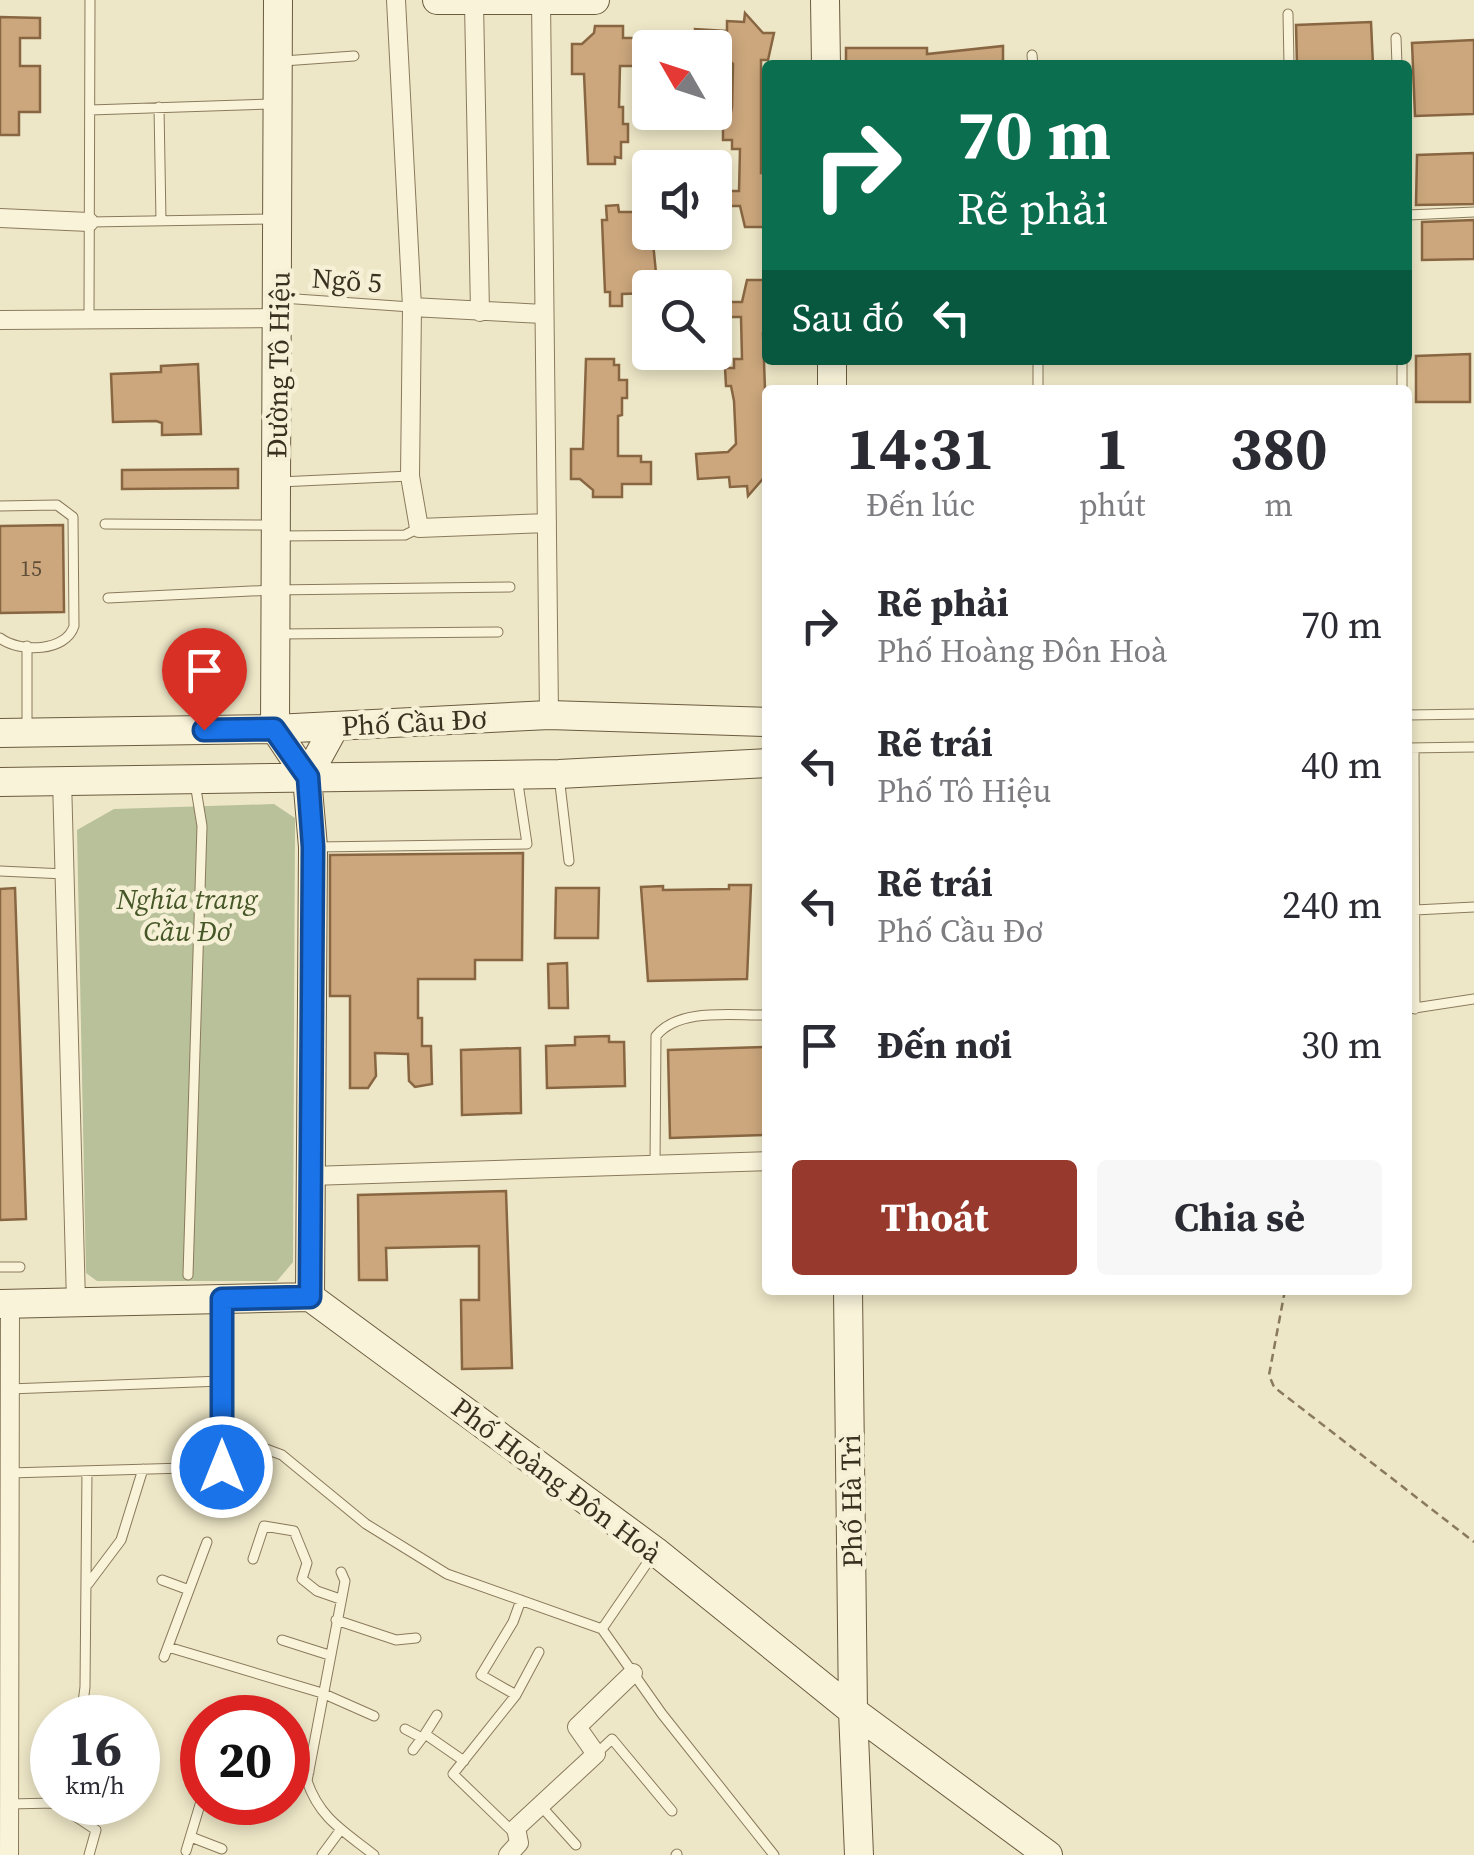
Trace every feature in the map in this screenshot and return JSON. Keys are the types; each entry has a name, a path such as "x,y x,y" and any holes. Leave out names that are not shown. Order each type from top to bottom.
{"street":[{"name":"Đường Tô Hiệu","path":"274,729 272,634 280,219 278,0"},
{"path":"396,0 412,307 410,476 419,528 546,523"},
{"path":"437,0 592,0"},
{"path":"542,0 548,715"},
{"path":"825,0 826,60"},
{"path":"474,2 480,312"},
{"path":"0,218 89,222"},
{"path":"412,307 544,314"},
{"path":"0,320 279,308"},
{"name":"Phố Cầu Đơ","path":"14,732 274,729 548,715 762,722"},
{"path":"308,777 335,726"},
{"path":"10,1855 4,1731 9,1473 5,1304 310,1297 313,847 308,777 274,729 234,779"},
{"name":"Phố Cầu Đơ","path":"0,782 559,774 762,763"},
{"path":"62,780 76,1302"},
{"path":"311,1176 762,1162"},
{"name":"Phố Hà Trì","path":"848,1295 853,1711 860,1855"},
{"name":"Phố Hoàng Đôn Hoà","path":"310,1297 655,1551 1016,1844 1048,1855"},
{"path":"508,1855 519,1843 514,1834 596,1754 576,1727 634,1673"}],"lane":[{"path":"89,316 90,0"},
{"path":"1288,14 1289,60"},
{"path":"1396,38 1397,60"},
{"path":"280,61 354,56"},
{"path":"90,110 280,104"},
{"path":"159,108 161,221"},
{"path":"1412,214 1474,212"},
{"path":"89,222 280,219"},
{"name":"Ngõ 5","path":"279,308 412,307"},
{"path":"276,482 410,476"},
{"path":"0,506 57,505 73,517 70,638 61,645 27,646 10,646 0,638"},
{"path":"105,524 405,535 419,528"},
{"path":"108,598 273,590 510,587"},
{"path":"272,634 498,632"},
{"path":"14,732 27,646"},
{"path":"1412,716 1474,714"},
{"path":"1412,748 1474,748"},
{"path":"313,847 527,844 517,774"},
{"path":"559,774 569,861"},
{"path":"188,1274 202,826 194,780"},
{"path":"1412,842 1412,984"},
{"path":"0,871 65,874"},
{"path":"1415,910 1474,908"},
{"path":"1412,1009 1474,999"},
{"path":"654,1165 656,1036 663,1028 698,1017 762,1015"},
{"path":"0,1267 20,1267"},
{"path":"9,1473 222,1467 222,1299"},
{"path":"9,1388 222,1381"},
{"path":"222,1432 282,1455 366,1524 447,1574 602,1629 774,1855"},
{"path":"86,1586 121,1540 142,1470"},
{"path":"81,1695 87,1471"},
{"path":"253,1559 264,1526 294,1532 307,1562 302,1579 317,1591 340,1599"},
{"path":"207,1542 166,1652 322,1693 374,1716"},
{"path":"602,1629 655,1551"},
{"path":"310,1766 344,1582 341,1572"},
{"path":"162,1580 189,1590"},
{"path":"516,1695 482,1675 514,1622 521,1600"},
{"path":"336,1620 396,1640 416,1638"},
{"path":"282,1640 329,1655"},
{"path":"514,1834 453,1774 516,1695 539,1652"},
{"path":"412,1750 437,1715"},
{"path":"405,1729 464,1761"},
{"path":"596,1754 612,1738 672,1811"},
{"path":"310,1790 316,1807 339,1832 374,1855"},
{"path":"8,1804 30,1804"},
{"path":"540,1806 576,1845"},
{"path":"88,1825 96,1830 89,1855"},
{"path":"186,1851 195,1825"},
{"path":"322,1855 339,1832"},
{"path":"192,1837 222,1849"}],"path":[{"path":"1284,1295 1269,1375 1274,1387 1474,1542"}],"green space":[{"name":"Nghĩa trang Cầu Đơ","path":"274,804 295,818 293,1262 277,1281 97,1281 86,1273 77,830 114,809"}],"building":[{"path":"745,13 763,33 774,33 768,60 761,60 762,227 745,227 740,206 732,206 732,191 739,191 740,149 732,149 732,140 723,140 723,130 732,130 732,30 727,30 727,21 744,22"},
{"path":"0,17 40,18 40,38 20,38 20,66 40,66 40,112 19,112 19,135 0,135"},
{"path":"1371,22 1373,60 1297,60 1296,25"},
{"path":"595,26 623,26 623,38 632,38 632,66 620,66 619,107 623,107 623,124 628,124 628,142 621,142 621,158 615,157 615,164 588,164 584,74 572,74 572,44 582,44 594,33"},
{"path":"1474,40 1474,114 1415,116 1412,43"},
{"path":"1003,46 1003,60 846,60 846,48 927,48 927,54"},
{"path":"1474,153 1474,204 1416,205 1417,155"},
{"path":"618,205 619,212 632,212 632,250 654,250 656,270 632,270 632,294 622,294 622,306 610,306 610,292 605,292 602,220 607,220 606,206"},
{"path":"1474,220 1474,259 1422,260 1422,222"},
{"path":"747,280 762,280 762,480 748,496 747,486 730,487 729,477 698,479 696,454 728,452 736,444 734,401 731,386 726,386 725,370 734,368 734,359 742,359 741,317 732,317 732,302 742,302"},
{"path":"1470,354 1470,402 1416,402 1416,356"},
{"path":"586,359 614,359 614,365 619,365 619,380 627,380 627,398 622,398 622,415 618,416 618,456 641,456 641,462 651,462 651,484 622,484 622,497 593,497 593,490 580,479 571,479 571,449 583,449"},
{"path":"198,364 201,434 162,435 162,423 156,421 113,422 111,374 161,372 161,366"},
{"path":"238,469 238,488 122,489 122,470"},
{"path":"63,525 64,612 0,613 0,526"},
{"path":"523,853 522,960 475,960 475,979 418,979 418,1018 422,1018 422,1046 431,1046 432,1084 415,1087 409,1081 408,1054 375,1053 376,1076 368,1088 350,1088 350,996 330,996 330,855"},
{"path":"729,885 751,885 747,979 648,981 641,887 729,889"},
{"path":"15,888 26,1219 0,1220 0,889"},
{"path":"556,888 599,888 598,938 555,938"},
{"path":"567,963 568,1008 549,1008 548,964"},
{"path":"609,1036 609,1042 624,1042 625,1086 547,1088 546,1046 575,1045 575,1037"},
{"path":"762,1047 762,1135 670,1138 668,1050"},
{"path":"520,1048 521,1113 462,1115 461,1050"},
{"path":"506,1191 512,1368 462,1369 461,1300 479,1300 479,1246 386,1248 387,1280 359,1280 358,1195"}],"route":[{"path":"204,730 274,729 308,777 313,847 310,1297 222,1299 222,1467"}]}
